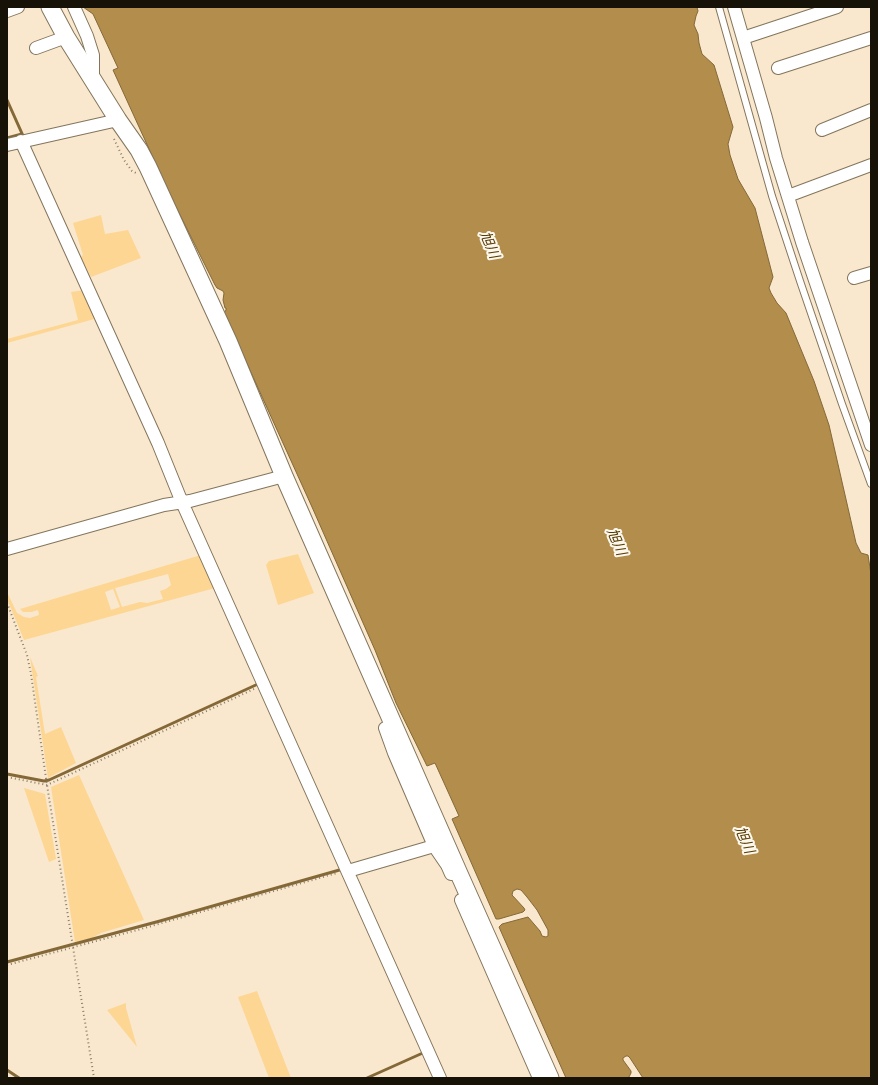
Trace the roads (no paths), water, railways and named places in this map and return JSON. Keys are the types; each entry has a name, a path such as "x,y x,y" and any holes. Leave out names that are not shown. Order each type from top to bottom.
{"street":[{"path":"7,11 18,7"},
{"path":"50,7 66,37 118,120 139,150 148,167 228,341 284,476 393,725 456,877 550,1078"},
{"path":"74,7 87,36 93,55 93,80"},
{"path":"734,7 776,158 802,242 871,445"},
{"path":"743,38 837,7"},
{"path":"36,48 66,37"},
{"path":"778,68 871,38"},
{"path":"822,130 871,110"},
{"path":"7,145 118,120"},
{"path":"24,141 264,685 351,871 440,1078"},
{"path":"788,196 871,166"},
{"path":"854,278 871,273"},
{"path":"7,549 164,505 284,476"},
{"path":"393,725 385,728 394,753 434,846 456,877 461,899 539,1078"},
{"path":"351,871 434,846"}],"lane":[{"path":"719,7 772,196 837,389 871,484"}],"water":[{"name":"旭川","path":"83,7 697,7 698,11 694,25 698,34 702,54 714,65 733,127 728,144 730,155 738,179 755,208 773,277 769,288 777,303 786,313 814,381 829,425 856,543 861,553 868,555 871,574 871,1078 643,1078 630,1058 626,1056 623,1060 631,1071 629,1077 627,1078 566,1078 499,927 502,924 528,917 540,931 542,936 548,936 548,930 537,910 521,890 517,889 513,891 512,895 525,910 523,912 496,919 452,819 459,816 435,763 427,766 396,703 375,650 312,507 224,313 226,308 223,300 224,293 215,285 171,197 113,70 118,68 93,14"}],"waterway":[{"path":"7,100 24,138"},
{"path":"7,138 22,134"},
{"path":"7,774 44,781 49,780 258,684"},
{"path":"7,962 160,921 343,869"},
{"path":"367,1078 425,1052"},
{"path":"7,1070 19,1078"}]}
